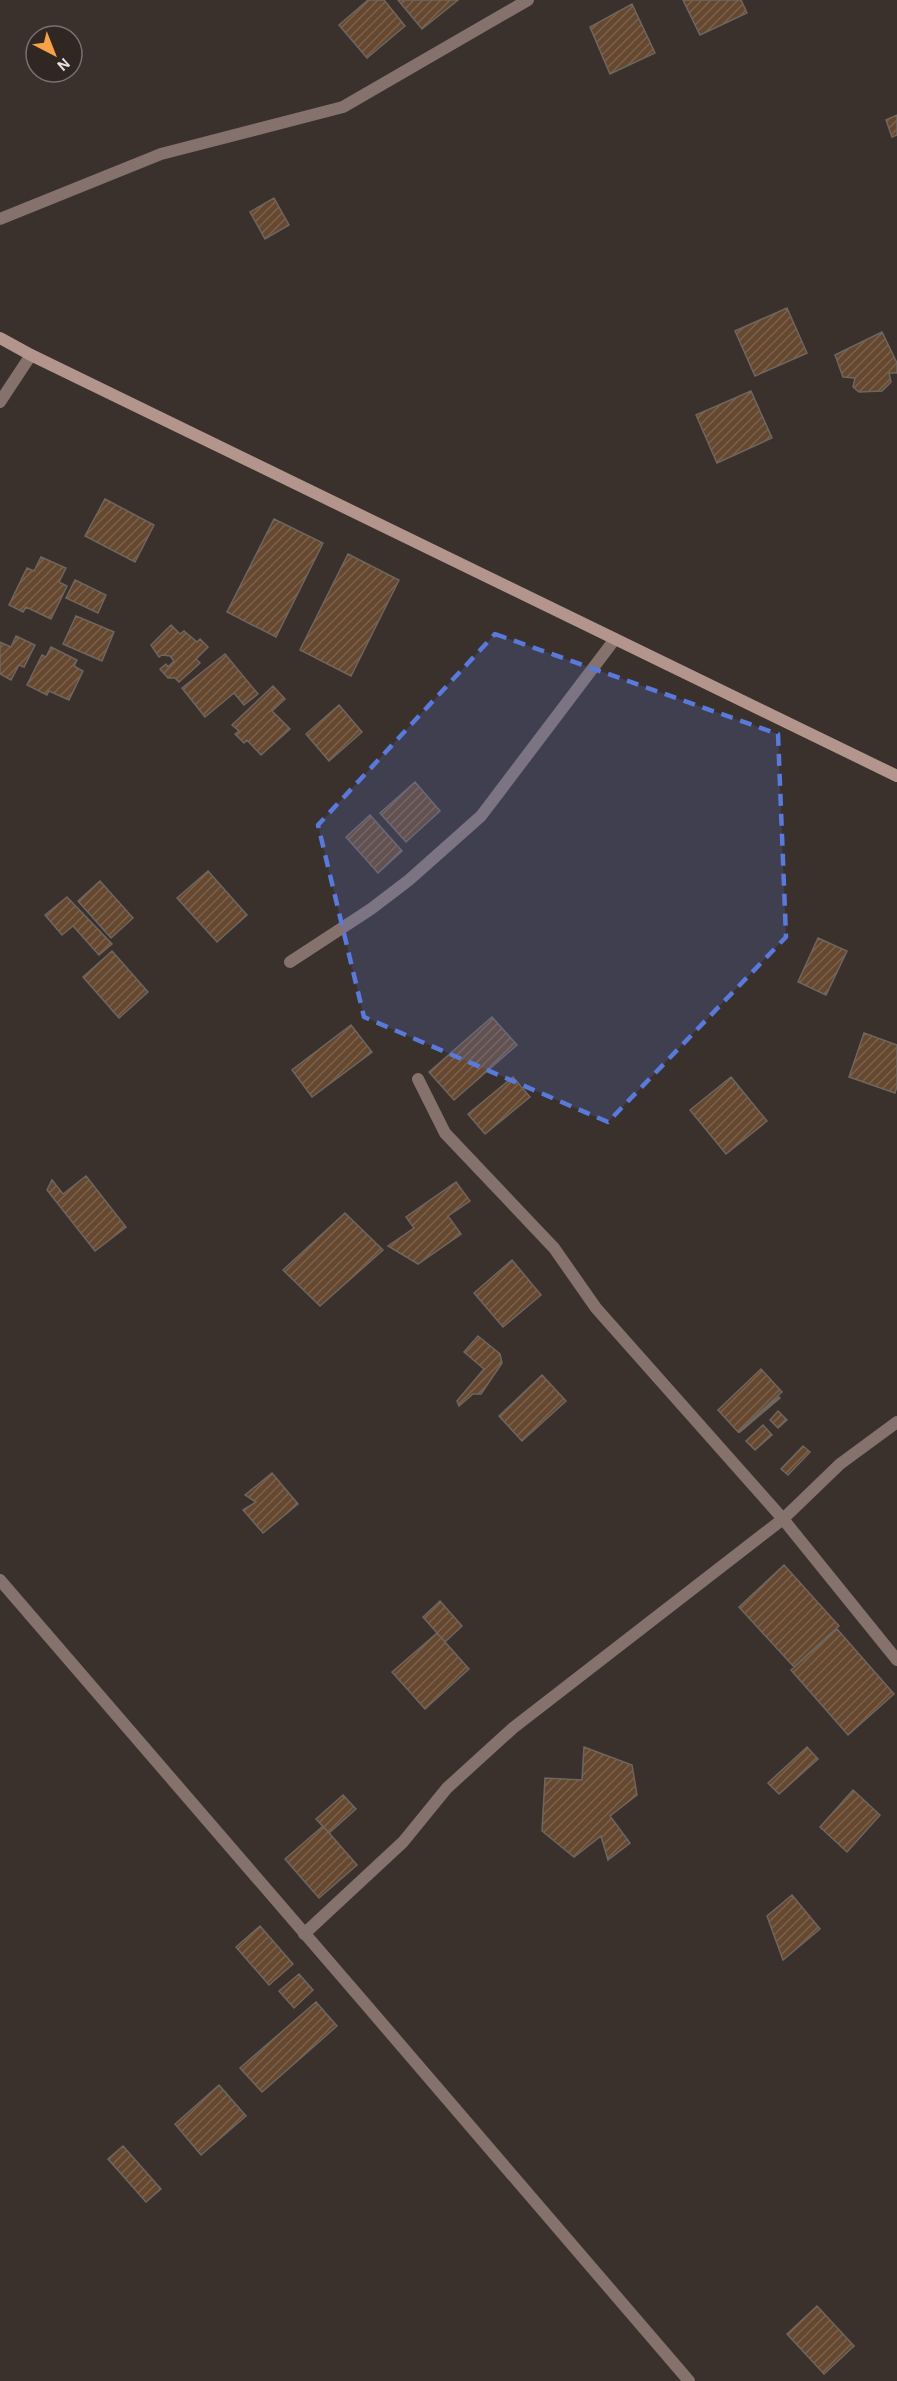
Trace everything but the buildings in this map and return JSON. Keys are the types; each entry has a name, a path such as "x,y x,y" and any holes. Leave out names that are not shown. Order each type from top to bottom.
{"main road":[{"path":"0,338 897,776"}],"street":[{"path":"0,219 162,154 343,107 528,0"},
{"path":"0,402 32,355"},
{"path":"290,962 394,892 481,816 615,639"},
{"path":"418,1079 445,1133 554,1248 596,1308 783,1519 897,1660"},
{"path":"304,1934 403,1842 447,1788 513,1728 783,1519 840,1464 897,1422"},
{"path":"0,1580 488,2144 689,2381"}],"highlighted area":[{"path":"495,634 778,734 786,937 608,1122 364,1017 318,825"}]}
